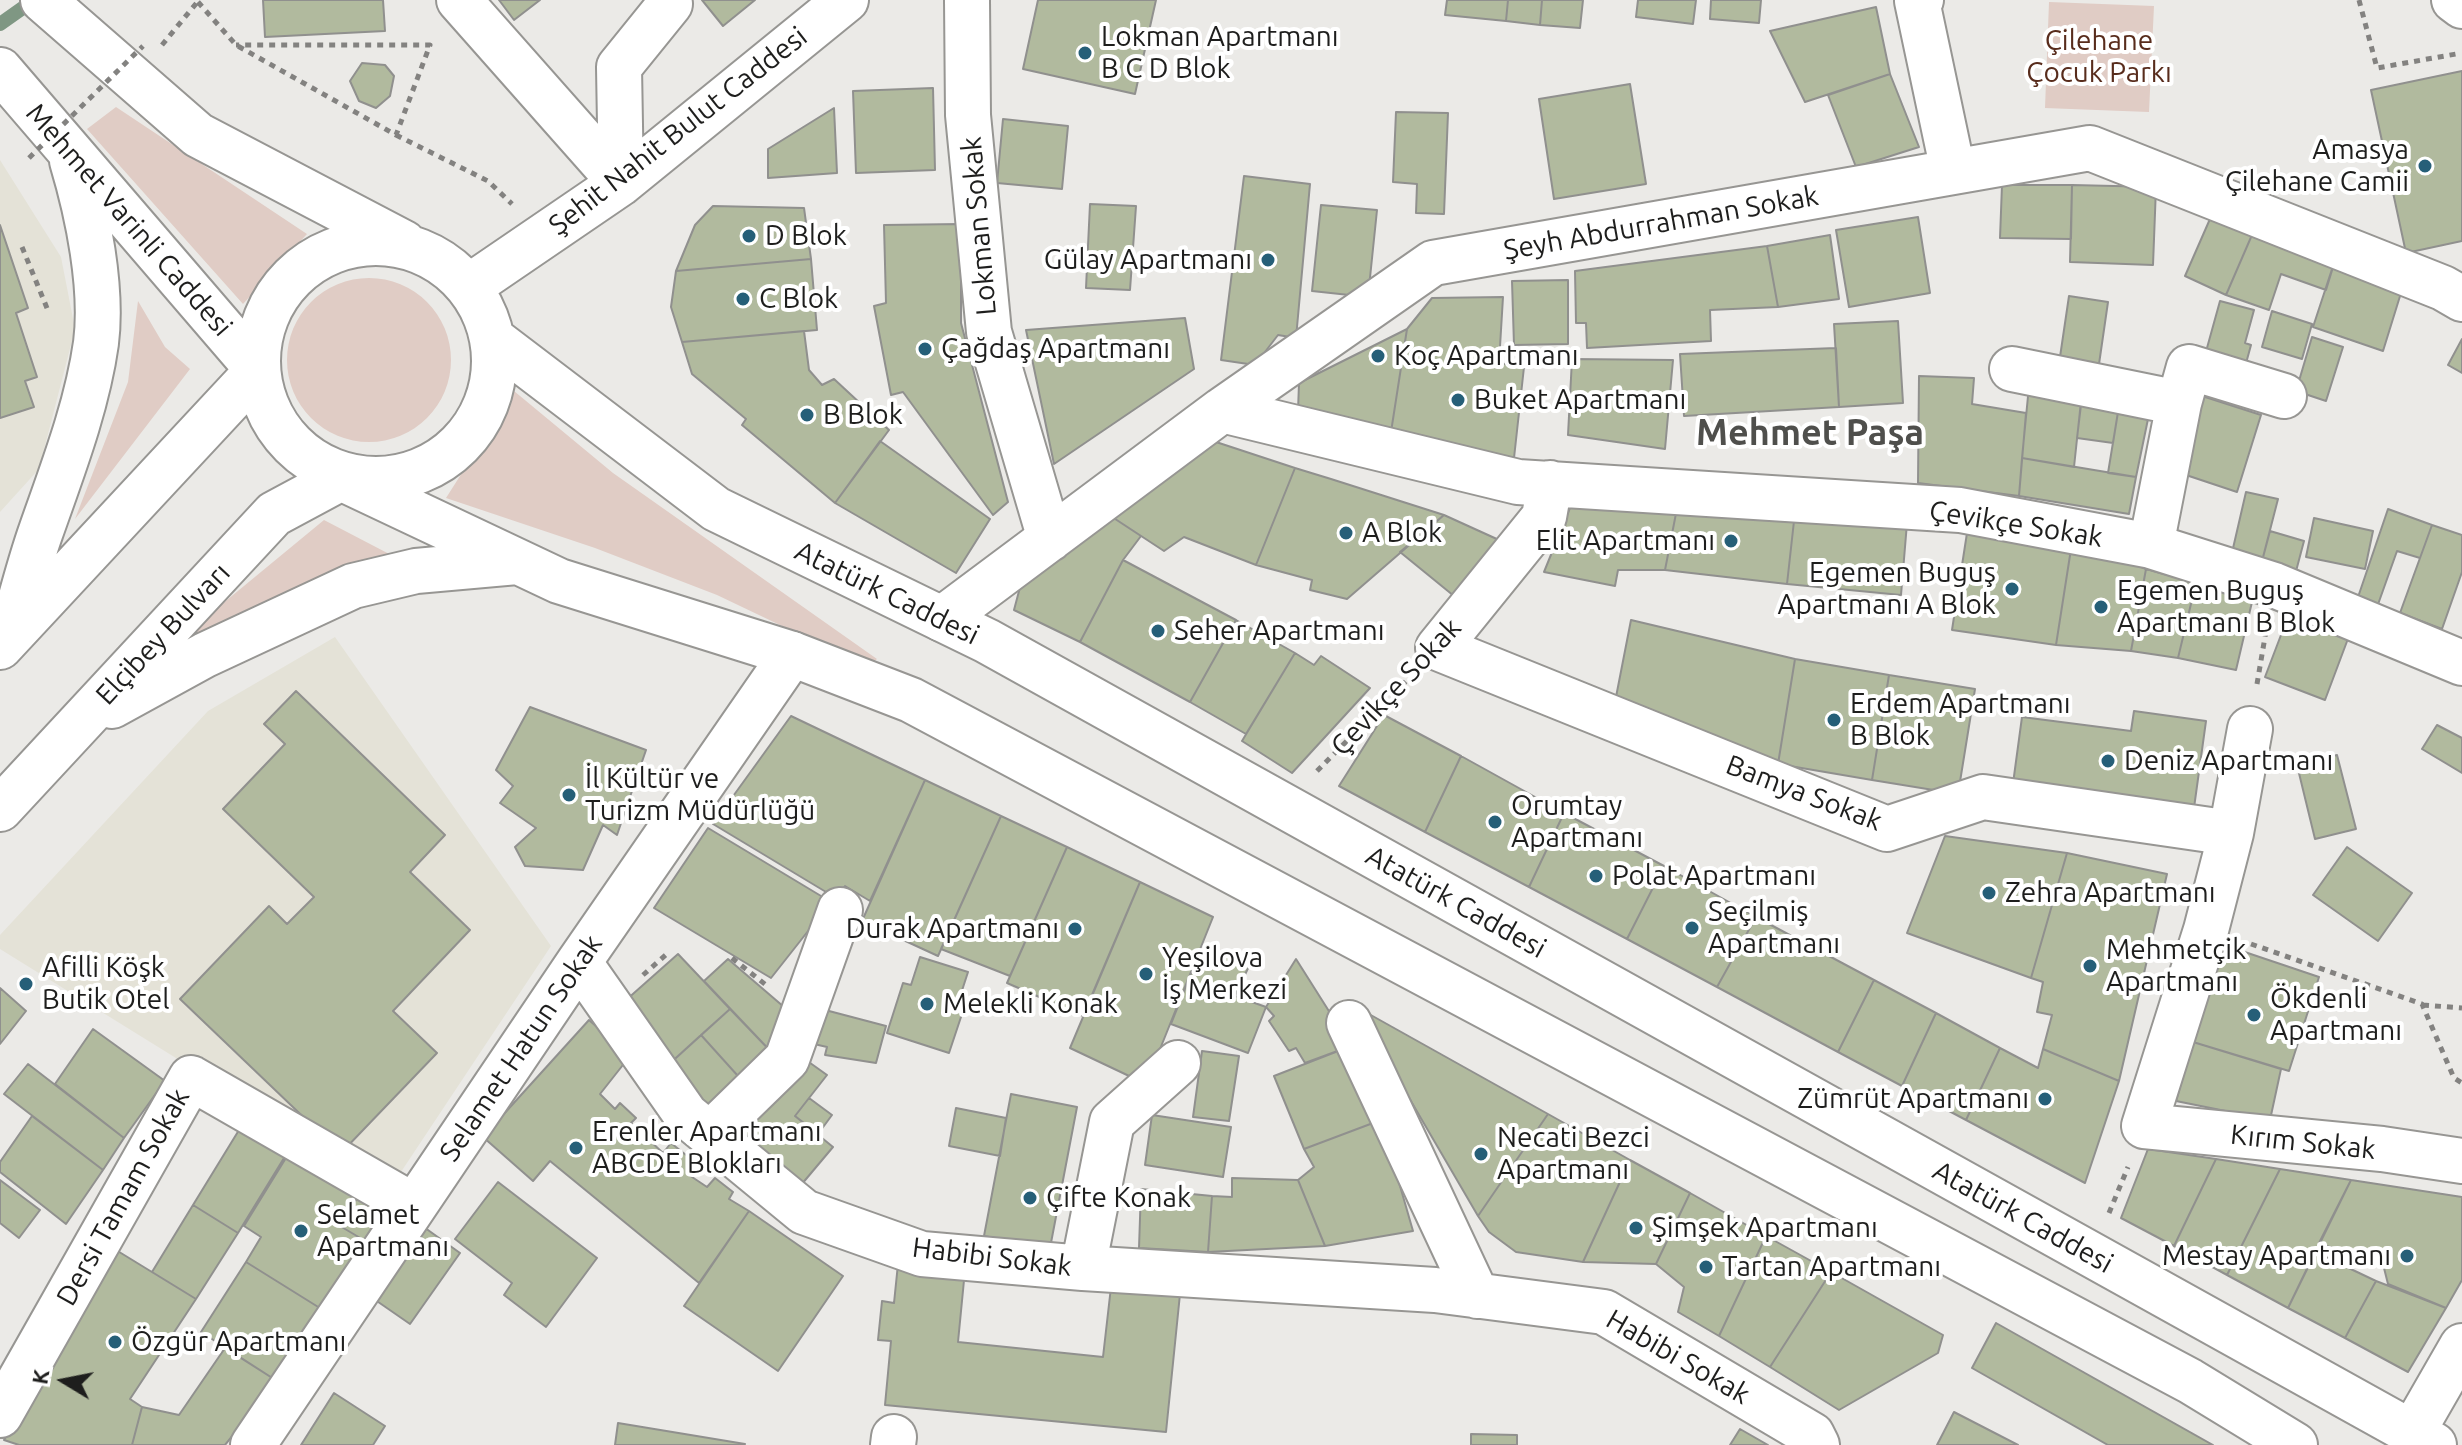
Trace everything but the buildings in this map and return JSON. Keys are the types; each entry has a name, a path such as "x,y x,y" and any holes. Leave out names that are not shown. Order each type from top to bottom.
{"street":[{"path":"459,0 621,183"},
{"name":"Şehit Nahit Bulut Caddesi","path":"470,286 621,183 846,0"},
{"name":"Lokman Sokak","path":"967,0 968,115 989,332 1050,539"},
{"path":"1921,0 1917,1 1938,174"},
{"path":"2454,0 2462,6"},
{"path":"621,183 619,67 670,4"},
{"path":"53,9 139,63 198,135 443,261 470,286 485,311 494,340 494,379 482,415 459,447 426,469 389,479 341,478"},
{"name":"Mehmet Varinli Caddesi","path":"0,70 49,155 258,370"},
{"name":"Şeyh Abdurrahman Sokak","path":"942,619 1222,410 1433,263 2090,148 2443,288 2462,299"},
{"path":"5,641 66,462 96,342 94,271 83,199 49,155"},
{"path":"409,246 371,241 334,249 301,268 276,296 261,332 258,370 267,407 286,439 309,462 559,581 792,654 911,700 2190,1381 2295,1445"},
{"name":"Atatürk Caddesi","path":"494,340 716,509 942,619 1283,805 2423,1439"},
{"path":"2151,546 2189,367 2284,396"},
{"path":"2012,369 2179,403"},
{"path":"5,641 258,370"},
{"name":"Çevikçe Sokak","path":"1222,410 1518,482 1960,510 2151,546 2274,585 2462,663"},
{"name":"Elçibey Bulvarı","path":"0,809 274,514 341,478"},
{"name":"Çevikçe Sokak","path":"1438,648 1544,517 1550,483"},
{"path":"81,722 205,655 353,586 416,571 517,562"},
{"name":"Bamya Sokak","path":"1438,648 1887,829 1983,797 2231,833"},
{"name":"Selamet Hatun Sokak","path":"253,1445 579,962 792,654"},
{"path":"2144,1126 2206,930 2231,833 2250,729"},
{"path":"710,1134 787,1059 840,910"},
{"name":"Habibi Sokak","path":"579,962 686,1115 804,1212 922,1254 1477,1296 1604,1312 1812,1435 1817,1445"},
{"path":"1349,1023 1477,1296"},
{"path":"1083,1268 1112,1122 1178,1063"},
{"name":"Dersi Tamam Sokak","path":"0,1415 191,1078 414,1206"},
{"name":"Kırım Sokak","path":"2144,1126 2382,1149 2462,1161"},
{"path":"2423,1439 2462,1346"}],"path":[{"path":"2359,0 2377,68 2462,53"},
{"path":"49,155 198,1 236,45 396,135 488,181 544,235"},
{"path":"236,45 430,45 396,135"},
{"path":"2250,729 2274,585"},
{"name":"Çevikçe Sokak","path":"1283,805 1438,648"},
{"path":"2206,930 2320,966 2422,1004 2462,1008"},
{"path":"2422,1004 2454,1078 2462,1083"},
{"path":"2092,1255 2144,1126"}],"shaded area":[{"path":"0,160 61,257 75,329 39,469 0,512"},
{"path":"335,637 551,946 389,1190 0,949 0,935 208,711"}],"green space":[{"name":"Çilehane Çocuk Parkı","path":"2049,2 2154,6 2149,112 2045,108"},
{"path":"116,107 307,234 243,304 87,129"},
{"path":"369,278 401,284 427,302 445,328 451,360 445,392 427,418 401,436 369,442 337,436 311,418 293,392 287,360 293,328 311,302 337,284"},
{"path":"138,301 165,347 190,369 75,519 128,382"},
{"path":"514,391 613,473 877,659 868,667 717,595 595,548 446,498"},
{"path":"324,520 395,557 201,636 193,628"}],"waterway":[{"path":"0,24 34,0"}],"place":[{"name":"Lokman Apartmanı B C D Blok","path":"1085,53"},
{"name":"Amasya Çilehane Camii","path":"2425,166"},
{"name":"D Blok","path":"749,236"},
{"name":"Gülay Apartmanı","path":"1268,260"},
{"name":"C Blok","path":"743,299"},
{"name":"Çağdaş Apartmanı","path":"925,349"},
{"name":"Koç Apartmanı","path":"1378,356"},
{"name":"Buket Apartmanı","path":"1458,400"},
{"name":"B Blok","path":"807,415"},
{"name":"A Blok","path":"1346,533"},
{"name":"Elit Apartmanı","path":"1731,541"},
{"name":"Egemen Buguş Apartmanı A Blok","path":"2012,589"},
{"name":"Egemen Buguş Apartmanı B Blok","path":"2101,607"},
{"name":"Seher Apartmanı","path":"1158,631"},
{"name":"Erdem Apartmanı B Blok","path":"1834,720"},
{"name":"Deniz Apartmanı","path":"2108,761"},
{"name":"İl Kültür ve Turizm Müdürlüğü","path":"569,795"},
{"name":"Orumtay Apartmanı","path":"1495,822"},
{"name":"Polat Apartmanı","path":"1596,876"},
{"name":"Zehra Apartmanı","path":"1989,893"},
{"name":"Seçilmiş Apartmanı","path":"1692,928"},
{"name":"Durak Apartmanı","path":"1075,929"},
{"name":"Mehmetçik Apartmanı","path":"2090,966"},
{"name":"Yeşilova İş Merkezi","path":"1146,974"},
{"name":"Afilli Köşk Butik Otel","path":"26,984"},
{"name":"Melekli Konak","path":"927,1004"},
{"name":"Ökdenli Apartmanı","path":"2254,1015"},
{"name":"Zümrüt Apartmanı","path":"2045,1099"},
{"name":"Erenler Apartmanı ABCDE Blokları","path":"576,1148"},
{"name":"Necati Bezci Apartmanı","path":"1481,1154"},
{"name":"Çifte Konak","path":"1030,1198"},
{"name":"Şimşek Apartmanı","path":"1636,1228"},
{"name":"Selamet Apartmanı","path":"301,1231"},
{"name":"Mestay Apartmanı","path":"2407,1256"},
{"name":"Tartan Apartmanı","path":"1706,1267"},
{"name":"Özgür Apartmanı","path":"115,1342"}],"district":[{"name":"Mehmet Paşa","path":"1810,433"}]}
